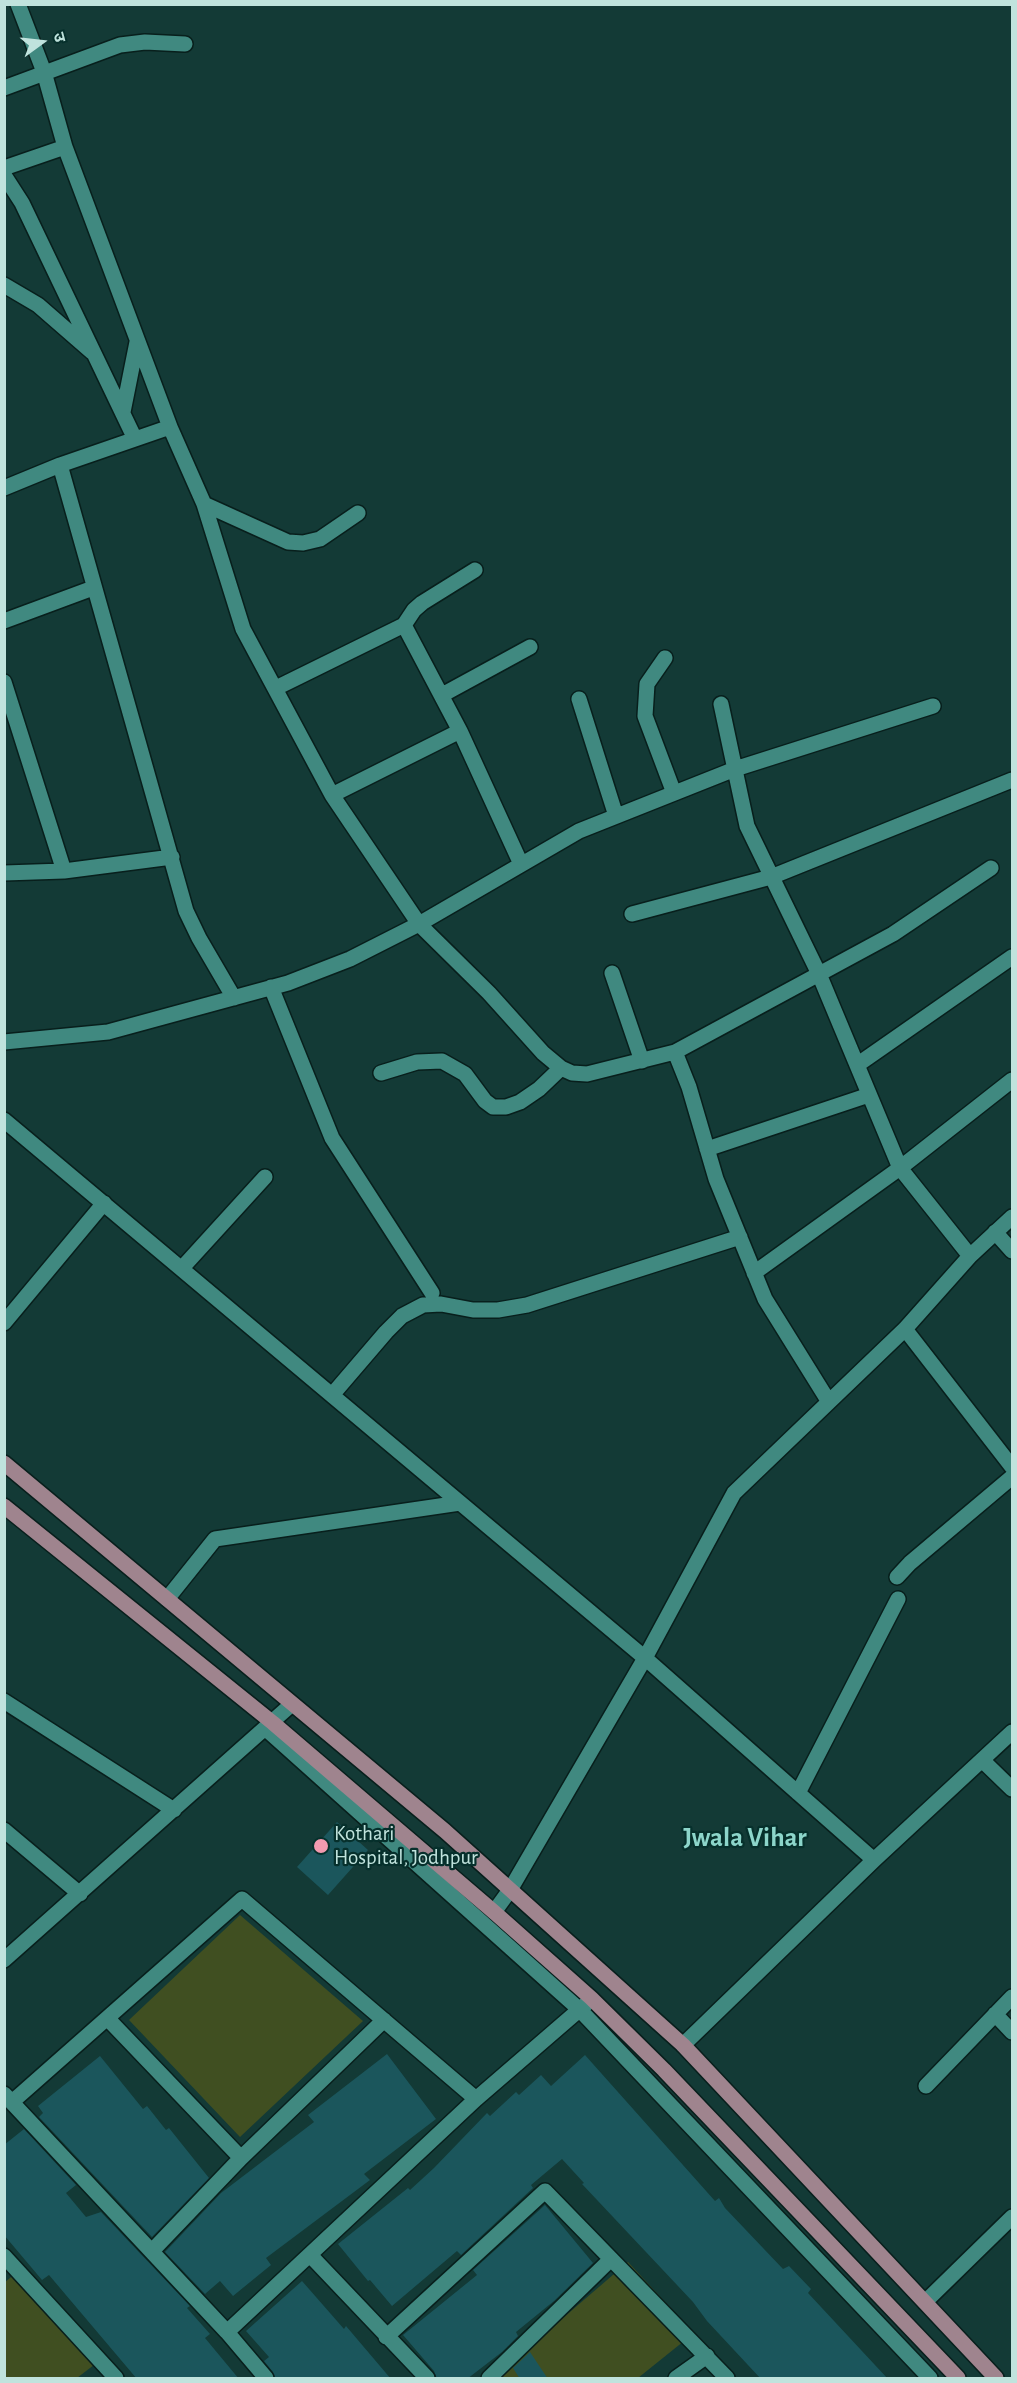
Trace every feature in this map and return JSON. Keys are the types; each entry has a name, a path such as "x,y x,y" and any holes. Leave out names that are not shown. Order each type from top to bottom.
{"main road":[{"path":"4,1463 445,1831 683,2045 996,2379"},
{"path":"4,1506 494,1912 591,1998 672,2079 958,2379"}],"street":[{"path":"18,4 44,72 65,147 99,232 137,341 170,427 204,504 243,629 332,795 419,924 489,993 543,1053 561,1068 572,1073 587,1074 675,1052 893,934 991,868"},
{"path":"4,88 120,45 146,42 185,44"},
{"path":"4,168 65,147"},
{"path":"4,175 22,203 98,357 135,439"},
{"path":"4,285 38,305 98,357"},
{"path":"123,412 137,341"},
{"path":"4,488 60,465 170,427"},
{"path":"60,465 186,911 234,998"},
{"path":"204,504 288,542 303,543 320,539 358,513"},
{"path":"276,688 404,625 422,603 475,570"},
{"path":"4,621 93,588"},
{"path":"404,625 460,731 521,864"},
{"path":"442,695 530,647"},
{"path":"665,658 647,684 645,717 674,793"},
{"path":"4,682 64,871"},
{"path":"579,699 616,816"},
{"path":"721,704 747,826 819,974 900,1168 970,1256"},
{"path":"4,1042 108,1032 288,983 351,959 419,924 579,831 735,769 933,706"},
{"path":"332,795 460,731"},
{"path":"632,914 771,877 1012,780"},
{"path":"4,873 64,871 172,857"},
{"path":"857,1065 1012,957"},
{"path":"612,973 642,1061"},
{"path":"264,989 332,1138 427,1299 473,1310 498,1310 527,1305 740,1238"},
{"path":"675,1052 689,1087 716,1179 765,1299 829,1402"},
{"path":"381,1073 417,1062 442,1061 465,1074 485,1101 494,1107 506,1107 520,1102 539,1089 561,1068"},
{"path":"754,1273 900,1168 1012,1080"},
{"path":"707,1149 869,1095"},
{"path":"4,1120 645,1658 874,1860"},
{"path":"182,1268 265,1177"},
{"path":"4,1323 104,1203"},
{"path":"494,1912 510,1890 645,1658 734,1493 905,1329 970,1256 1012,1216"},
{"path":"995,1232 1012,1251"},
{"path":"332,1395 386,1332 402,1316 427,1299"},
{"path":"905,1329 1012,1467"},
{"path":"897,1577 910,1563 1012,1477"},
{"path":"166,1599 215,1539 460,1503"},
{"path":"798,1793 898,1599"},
{"path":"4,1701 174,1810"},
{"path":"4,1960 270,1726 292,1704"},
{"path":"270,1726 580,2010 930,2379"},
{"path":"683,2045 874,1860 1012,1732"},
{"path":"982,1760 1012,1790"},
{"path":"4,1830 80,1894"},
{"path":"266,2379 227,2332 8,2098 108,2019 242,1899 476,2099"},
{"path":"926,2086 1012,1997"},
{"path":"227,2332 476,2099 591,1998"},
{"path":"995,2014 1012,2032"},
{"path":"108,2019 241,2158"},
{"path":"152,2251 241,2158 384,2020"},
{"path":"386,2337 545,2192 727,2379"},
{"path":"925,2302 1012,2217"},
{"path":"310,2255 427,2379"},
{"path":"4,2256 10,2274 113,2378"},
{"path":"489,2379 611,2259"},
{"path":"676,2379 706,2356"}],"green space":[{"path":"240,1915 363,2021 240,2137 129,2020"},
{"path":"628,2262 694,2333 638,2378 493,2378"},
{"path":"24,2266 103,2358 77,2378 5,2378 4,2283"}],"building":[{"path":"337,1822 368,1850 328,1895 297,1867"},
{"path":"387,2054 436,2119 364,2174 370,2180 266,2258 271,2265 233,2296 220,2281 205,2294 165,2252 221,2193 314,2122 308,2115"},
{"path":"585,2055 715,2201 719,2198 725,2208 783,2269 789,2266 811,2289 808,2293 888,2379 761,2379 707,2321 693,2302 582,2184 584,2183 562,2159 531,2185 533,2188 461,2255 457,2251 392,2306 370,2280 368,2281 338,2244 408,2188 410,2190 487,2113 490,2116 516,2092 519,2095 541,2075 551,2086"},
{"path":"100,2056 143,2109 147,2106 166,2130 169,2128 209,2178 152,2237 39,2117 43,2113 38,2106"},
{"path":"24,2129 76,2185 66,2193 86,2217 101,2212 190,2306 187,2308 210,2334 205,2338 239,2379 137,2379 49,2275 42,2280 4,2235 4,2145"},
{"path":"545,2205 593,2263 554,2301 516,2332 518,2336 502,2352 467,2379 437,2379 434,2371 403,2335 477,2275 473,2270"},
{"path":"302,2281 344,2329 346,2326 391,2379 275,2379 273,2372 264,2361 269,2357 246,2331"},
{"path":"530,2352 548,2379 520,2379 513,2368"}],"place":[{"name":"Kothari Hospital, Jodhpur","path":"321,1846"}],"district":[{"name":"Jwala Vihar","path":"745,1838"}]}
